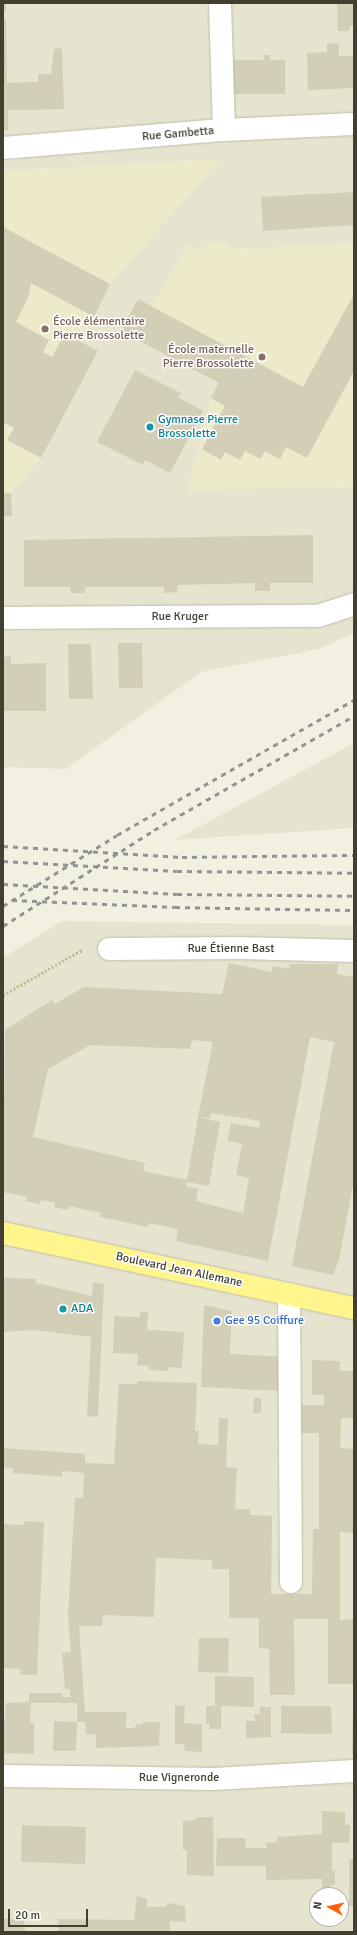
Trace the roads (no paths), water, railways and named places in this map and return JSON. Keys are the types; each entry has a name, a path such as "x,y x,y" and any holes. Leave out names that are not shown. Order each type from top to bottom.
{"main road":[{"name":"Boulevard Jean Allemane","path":"3,1233 354,1308"}],"street":[{"path":"220,3 224,130"},
{"name":"Rue Gambetta","path":"3,148 224,130 354,124"},
{"name":"Rue Kruger","path":"3,618 318,616 354,604"},
{"name":"Rue Étienne Bast","path":"109,949 239,948 354,951"},
{"path":"290,1294 291,1582"},
{"name":"Rue Vigneronde","path":"3,1776 214,1779 354,1771"}],"railway":[{"path":"3,906 117,835 354,700"},
{"path":"3,926 154,830 354,716"},
{"path":"3,846 182,857 354,855"},
{"path":"3,861 177,871 354,873"},
{"path":"3,884 177,894 354,896"},
{"path":"12,900 175,907 354,910"}],"place":[{"name":"École élémentaire Pierre Brossolette","path":"45,329"},
{"name":"École maternelle Pierre Brossolette","path":"262,357"},
{"name":"Gymnase Pierre Brossolette","path":"150,427"},
{"name":"ADA","path":"63,1309"},
{"name":"Gee 95 Coiffure","path":"217,1321"}]}
